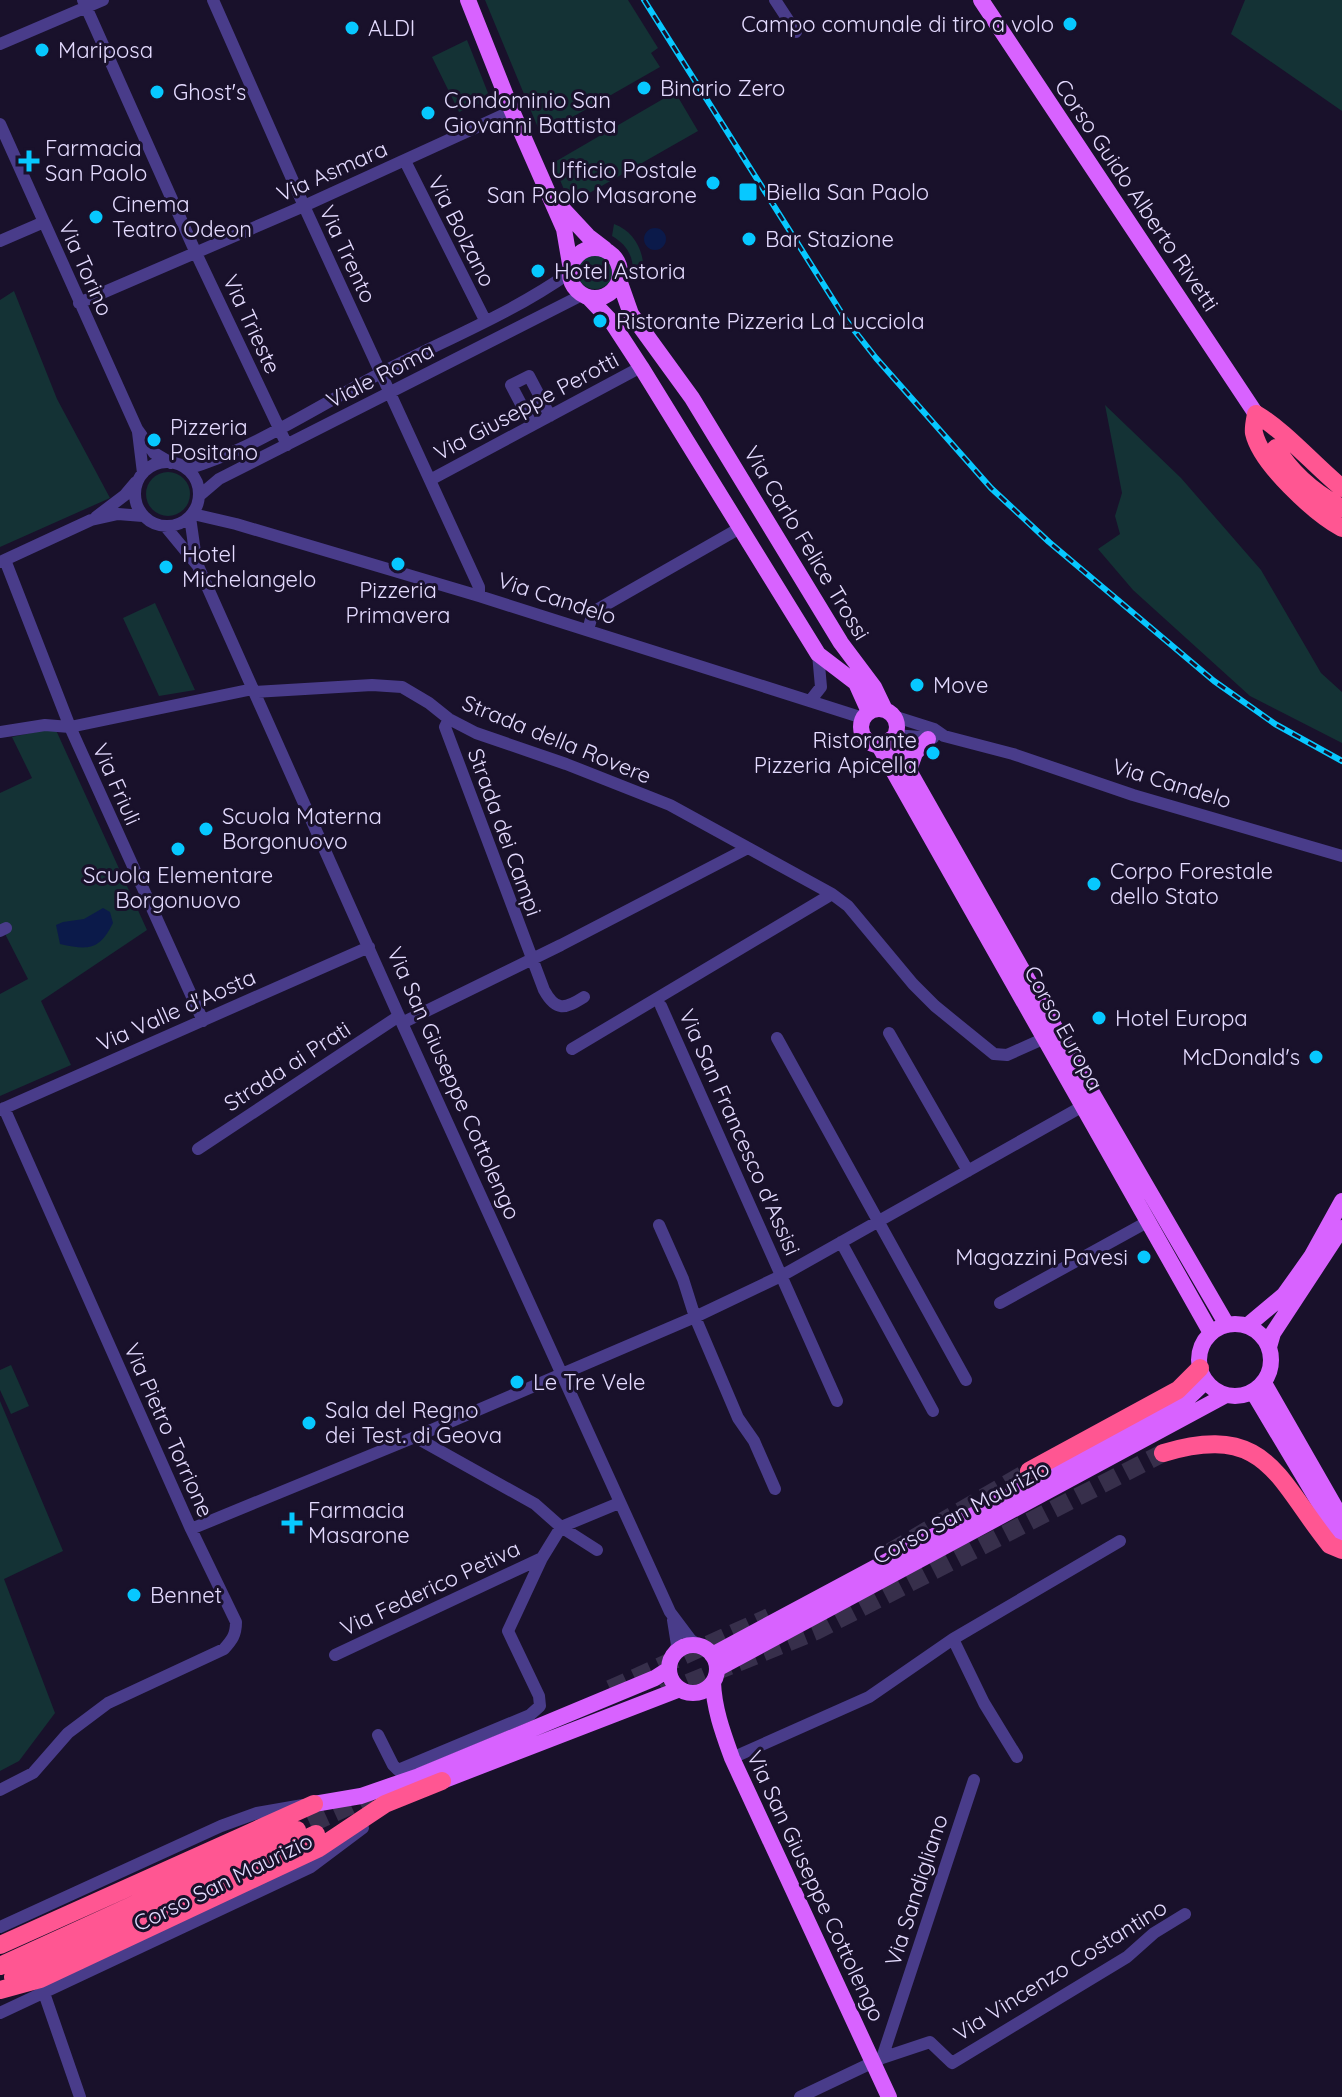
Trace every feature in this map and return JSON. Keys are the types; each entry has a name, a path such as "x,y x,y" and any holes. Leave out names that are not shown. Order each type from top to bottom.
{"highway":[{"path":"1256,414 1273,424 1342,488"},
{"path":"1256,414 1284,460 1306,483 1342,508"},
{"path":"1256,414 1253,432 1268,459 1290,487 1342,528"},
{"path":"1029,1471 1203,1375"},
{"path":"1163,1453 1188,1445 1214,1443 1246,1449 1273,1466 1330,1545 1342,1550"},
{"path":"0,1987 40,1979 277,1868 342,1835 385,1804 442,1781"},
{"path":"0,1945 314,1804"},
{"path":"0,1966 313,1829 0,1987"}],"main road":[{"path":"468,0 564,229 573,286 585,296 607,295 619,280 619,264 609,251 573,222 550,194"},
{"name":"Corso Guido Alberto Rivetti","path":"981,0 1256,414"},
{"path":"570,269 579,252 594,247 609,251"},
{"name":"Via Carlo Felice Trossi","path":"619,280 631,314 692,398 841,643 874,687 878,714"},
{"name":"Via Carlo Felice Trossi","path":"585,296 611,321 641,367 818,654 856,683 878,714"},
{"path":"878,714 896,726 888,740 865,738 861,728 878,714"},
{"path":"909,770 915,753 936,737"},
{"name":"Corso Europa","path":"888,740 909,770 1227,1325"},
{"name":"Corso Europa","path":"888,740 1045,1038 1211,1333"},
{"path":"1247,1326 1284,1295 1311,1257 1342,1201"},
{"path":"1269,1347 1273,1333 1342,1228"},
{"path":"1227,1325 1247,1326 1264,1338 1269,1347 1270,1372 1258,1387 1244,1395 1226,1395 1215,1390 1203,1375 1201,1349 1211,1333 1227,1325"},
{"name":"Corso San Maurizio","path":"711,1663 1184,1402 1203,1375"},
{"path":"1258,1387 1342,1519"},
{"path":"1258,1387 1342,1541"},
{"name":"Corso San Maurizio","path":"711,1663 1226,1395"},
{"path":"685,1646 711,1663 704,1691 685,1691 672,1680 671,1662 685,1646"},
{"name":"Corso San Maurizio","path":"314,1804 361,1796 419,1776 655,1678 671,1662"},
{"name":"Via San Giuseppe Cottolengo","path":"711,1663 714,1697 732,1758 878,2060 889,2097"},
{"name":"Corso San Maurizio","path":"442,1781 685,1691"},
{"name":"Via San Giuseppe Cottolengo","path":"685,1691 702,1703 721,1727"}],"street":[{"path":"0,44 85,4 103,0"},
{"name":"Via Trento","path":"213,0 479,587 479,596"},
{"path":"775,0 796,32"},
{"name":"Via Trieste","path":"85,4 195,251 287,445"},
{"name":"Via Asmara","path":"79,303 304,206 512,111"},
{"name":"Via Torino","path":"0,124 137,429 154,453 171,463"},
{"name":"Via Bolzano","path":"405,161 485,320"},
{"path":"0,241 44,222"},
{"name":"Viale Roma","path":"187,469 220,458 541,293 570,269"},
{"name":"Viale Roma","path":"195,507 219,479 585,296"},
{"name":"Via Giuseppe Perotti","path":"430,480 641,367"},
{"path":"532,425 511,385 529,376 550,416"},
{"name":"Via Torino","path":"137,429 141,477"},
{"path":"2,561 91,520 125,495 151,467 171,463 187,469 198,486 195,507 174,526 157,525 143,516 118,514 91,520"},
{"path":"141,477 135,499 143,516"},
{"name":"Via Candelo","path":"195,507 236,524 479,596 810,701 934,729 936,737"},
{"name":"Via San Giuseppe Cottolengo","path":"195,507 198,566"},
{"name":"Via San Giuseppe Cottolengo","path":"165,526 198,566 400,1020 673,1617 711,1663"},
{"path":"588,630 593,612 740,528"},
{"name":"Via Friuli","path":"2,561 70,727 203,1021"},
{"path":"810,701 821,687 818,654"},
{"name":"Strada della Rovere","path":"0,732 45,725 70,727 254,690 372,685 402,687 476,733 670,805 832,894 848,906 935,1006 994,1054 1007,1055 1045,1038"},
{"name":"Strada dei Campi","path":"449,719 445,727 531,959 551,1002 560,1007 584,997"},
{"name":"Via Candelo","path":"888,740 936,737 1013,754 1133,795 1342,856"},
{"path":"400,1020 531,959 746,849"},
{"path":"572,1049 832,894"},
{"name":"Via Valle d'Aosta","path":"2,1109 369,947"},
{"name":"Via San Francesco d'Assisi","path":"661,1006 837,1401"},
{"name":"Strada ai Prati","path":"198,1149 400,1020"},
{"path":"889,1033 968,1171"},
{"path":"777,1038 966,1380"},
{"path":"191,1529 695,1317 783,1275 1083,1106"},
{"name":"Via Pietro Torrione","path":"0,1790 33,1773 68,1733 108,1703 224,1649 234,1638 236,1622 2,1109"},
{"path":"1000,1303 1149,1221"},
{"path":"659,1225 738,1418 754,1441 775,1489"},
{"path":"841,1242 933,1411"},
{"path":"415,1437 535,1504 561,1527 597,1550"},
{"path":"561,1527 619,1503"},
{"name":"Via Federico Petiva","path":"378,1735 398,1770 530,1715 540,1706 539,1696 508,1631 542,1558 561,1527"},
{"path":"732,1758 869,1697 953,1639 1120,1541"},
{"name":"Via Federico Petiva","path":"335,1655 542,1558"},
{"name":"Via San Giuseppe Cottolengo","path":"671,1662 677,1645 673,1617"},
{"path":"953,1639 984,1703 1017,1757"},
{"name":"Via Sandigliano","path":"878,2060 974,1780"},
{"name":"Corso San Maurizio","path":"0,2013 311,1867 376,1816 427,1794 442,1781"},
{"name":"Corso San Maurizio","path":"0,1927 221,1826 284,1806 314,1804"},
{"name":"Via Vincenzo Costantino","path":"878,2060 930,2042 952,2063 1127,1957 1154,1933 1185,1914"},
{"path":"44,1993 80,2097"},
{"path":"800,2097 878,2060"}],"green space":[{"path":"485,0 628,0 658,48 651,53 660,67 541,135"},
{"path":"1245,0 1342,0 1342,111 1231,34"},
{"path":"467,40 488,93 484,102 459,112 432,57"},
{"path":"675,92 698,131 570,204 553,163"},
{"path":"614,224 637,243 643,272 633,271 628,250 612,236"},
{"path":"595,253 607,259 613,271 607,283 595,289 583,283 577,271 583,259"},
{"path":"14,291 57,399 110,498 0,547 0,300"},
{"path":"1105,405 1181,478 1261,570 1321,673 1342,692 1342,743 1250,696 1133,590 1098,549 1120,534 1115,516 1122,493"},
{"path":"168,472 184,478 190,494 184,510 168,516 152,510 146,494 152,478"},
{"path":"155,603 195,690 159,696 123,618"},
{"path":"55,728 147,930 41,1001 71,1065 0,1096 0,994 28,979 0,924 0,793 32,778 12,737"},
{"path":"11,1365 29,1406 11,1414 0,1390 0,1370"},
{"path":"0,1401 63,1551 4,1579 55,1713 19,1761 0,1771"}],"water":[{"path":"655,228 663,231 666,239 663,247 655,250 647,247 644,239 647,231"},
{"path":"103,908 110,912 113,923 103,939 85,947 60,944 56,925 84,919"}],"tunnel":[{"path":"663,1693 816,1631 1163,1453"},
{"path":"890,1552 1029,1471"},
{"path":"610,1689 769,1617"},
{"path":"310,1824 371,1796"}],"railway":[{"path":"644,0 846,320 991,488 1049,542 1214,681 1275,724 1342,761"}],"place":[{"name":"Campo comunale di tiro a volo","path":"1070,24"},
{"name":"ALDI","path":"352,28"},
{"name":"Mariposa","path":"42,50"},
{"name":"Binario Zero","path":"644,88"},
{"name":"Ghost's","path":"157,92"},
{"name":"Condominio San Giovanni Battista","path":"428,113"},
{"name":"Farmacia San Paolo","path":"29,161"},
{"name":"Ufficio Postale San Paolo Masarone","path":"713,183"},
{"name":"Biella San Paolo","path":"748,192"},
{"name":"Cinema Teatro Odeon","path":"96,217"},
{"name":"Bar Stazione","path":"749,239"},
{"name":"Hotel Astoria","path":"538,271"},
{"name":"Ristorante Pizzeria La Lucciola","path":"600,321"},
{"name":"Pizzeria Positano","path":"154,440"},
{"name":"Pizzeria Primavera","path":"398,564"},
{"name":"Hotel Michelangelo","path":"166,567"},
{"name":"Move","path":"917,685"},
{"name":"Ristorante Pizzeria Apicella","path":"933,753"},
{"name":"Scuola Materna Borgonuovo","path":"206,829"},
{"name":"Scuola Elementare Borgonuovo","path":"178,849"},
{"name":"Corpo Forestale dello Stato","path":"1094,884"},
{"name":"Hotel Europa","path":"1099,1018"},
{"name":"McDonald's","path":"1316,1057"},
{"name":"Magazzini Pavesi","path":"1144,1257"},
{"name":"Le Tre Vele","path":"517,1382"},
{"name":"Sala del Regno dei Test. di Geova","path":"309,1423"},
{"name":"Farmacia Masarone","path":"292,1523"},
{"name":"Bennet","path":"134,1595"}]}
